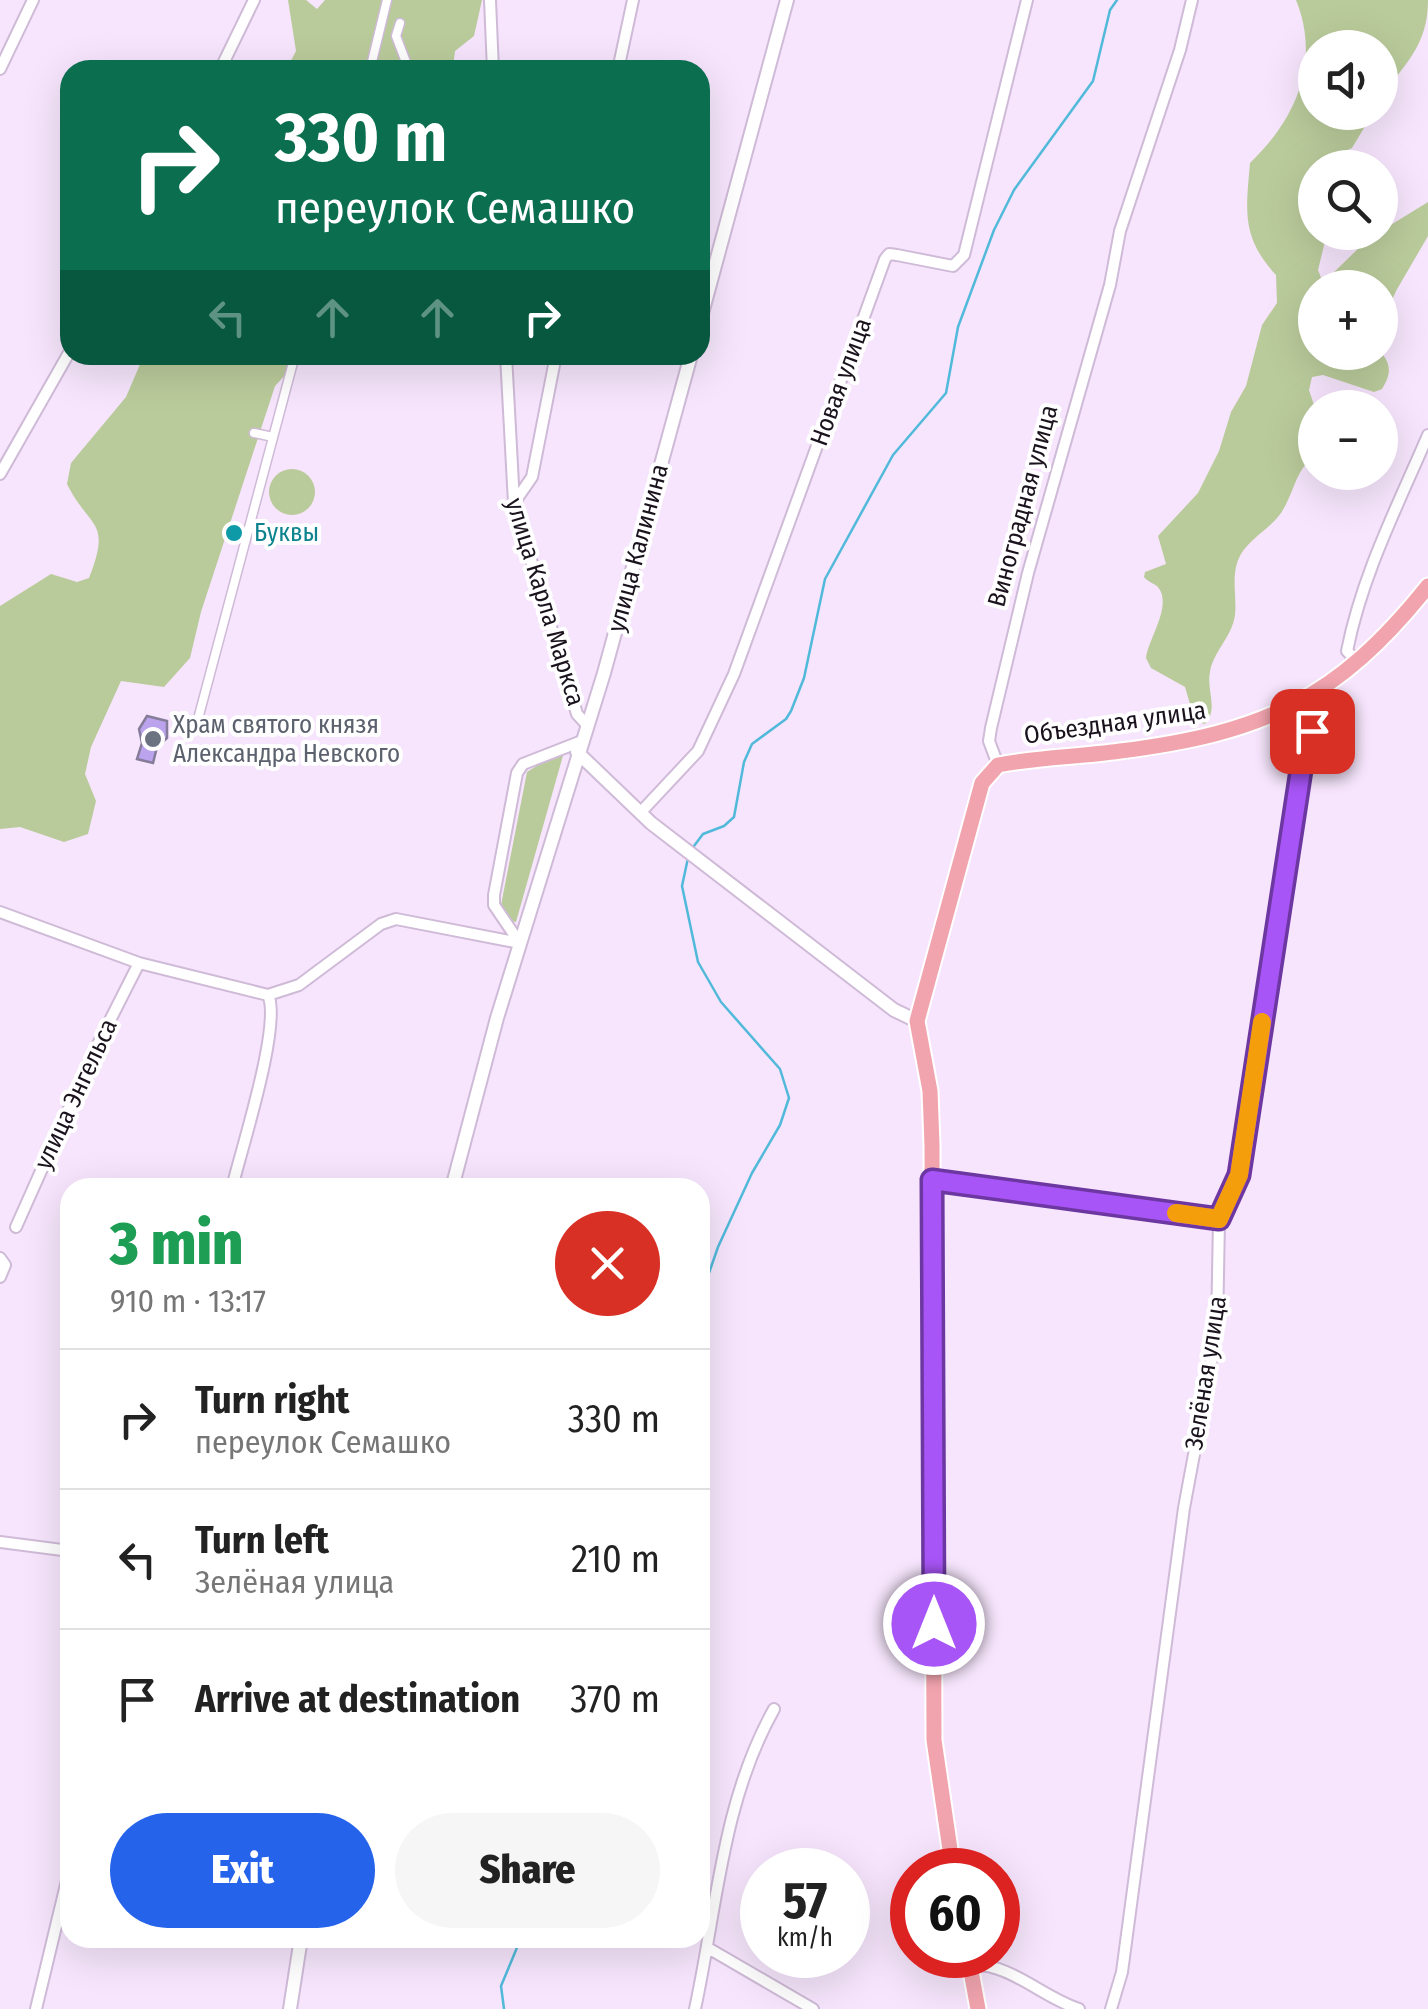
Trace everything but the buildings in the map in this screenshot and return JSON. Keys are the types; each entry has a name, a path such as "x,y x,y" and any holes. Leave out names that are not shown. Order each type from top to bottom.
{"main road":[{"name":"Объездная улица","path":"998,765 1118,752 1218,734 1281,713 1330,685 1358,662 1428,586"},
{"path":"950,1848 934,1740 930,1091 917,1021 974,806 988,772 998,765"},
{"path":"972,1978 978,2009"}],"street":[{"path":"0,69 33,0"},
{"path":"225,60 254,0"},
{"path":"372,60 386,0"},
{"path":"490,0 493,60"},
{"path":"620,60 633,0"},
{"path":"710,284 787,0"},
{"name":"Новая улица","path":"640,813 707,738 734,674 885,259 889,254 897,254 953,266 964,255 1028,0"},
{"name":"Виноградная улица","path":"998,765 989,741 991,728 1028,573 1110,285 1120,231 1192,0"},
{"path":"400,23 396,36 406,60"},
{"path":"0,474 62,365"},
{"path":"198,720 265,485 292,365"},
{"name":"улица Карла Маркса","path":"507,365 514,503 577,714 588,726"},
{"path":"514,503 532,477 554,365"},
{"name":"улица Калинина","path":"455,1178 520,943 588,726 688,365"},
{"path":"254,433 273,437"},
{"path":"1358,662 1346,650 1353,621 1428,435"},
{"name":"Зелёная улица","path":"1111,2009 1122,1972 1184,1508 1216,1331 1219,1219 1239,1175 1301,770 1330,685"},
{"path":"520,943 494,905 517,773 522,764 580,746 640,813 679,845 894,1010 917,1021"},
{"path":"0,912 139,963 268,995 299,985 380,924 396,919 520,943"},
{"name":"улица Энгельса","path":"16,1227 94,1050 139,963"},
{"path":"234,1178 271,1032 272,1004 268,995"},
{"path":"932,1180 1219,1219"},
{"path":"0,1258 4,1265 0,1277"},
{"path":"0,1542 60,1550"},
{"path":"710,1907 732,1806 744,1770 774,1709"},
{"path":"36,2009 60,1909"},
{"path":"290,2009 299,1948"},
{"path":"696,2009 708,1948 812,2009"},
{"path":"1013,1978 1079,2009"}],"green space":[{"path":"288,0 306,0 317,9 325,0 482,0 474,36 455,51 454,60 291,60 296,51"},
{"path":"1296,0 1428,0 1424,30 1398,75 1398,30 1304,30"},
{"path":"1298,92 1298,130 1363,130 1348,150 1298,150 1298,250 1323,250 1318,270 1298,270 1298,370 1388,370 1388,374 1379,390 1323,375 1312,377 1309,390 1298,390 1298,478 1280,514 1238,561 1235,615 1212,665 1212,706 1205,724 1195,721 1185,687 1151,668 1146,658 1163,602 1157,586 1144,577 1145,572 1166,564 1158,536 1198,493 1219,451 1231,412 1246,386 1262,325 1277,303 1276,275 1251,236 1247,195 1250,163 1280,128"},
{"path":"1428,202 1428,236 1398,288 1398,270 1336,270 1357,250 1398,250 1398,220"},
{"path":"140,365 295,365 275,386 201,612 190,658 164,687 121,681 91,747 85,774 96,801 88,834 64,842 20,827 0,829 0,606 51,574 77,582 89,578 99,545 98,534 67,484 71,463 126,397"},
{"path":"292,469 308,476 315,492 308,508 292,515 276,508 269,492 276,476"},
{"path":"562,750 516,922 511,921 501,905 527,772"}],"waterway":[{"path":"691,850 703,834 724,826 734,817 744,762 752,744 791,711 804,678 825,579 893,455 946,393 958,327 994,230 1014,190 1093,81 1110,10 1117,0"},
{"path":"688,858 682,886 698,962 721,1002 780,1069 789,1098 780,1125 752,1173 710,1270"},
{"path":"504,2009 501,1986 517,1948"}],"slow traffic":[{"path":"1176,1213 1219,1219 1239,1175 1262,1022"}],"place":[{"name":"Буквы","path":"234,533"},
{"name":"Храм святого князя Александра Невского","path":"153,739"}],"route":[{"path":"934,1624 932,1180 1219,1219 1239,1175 1301,770 1312,731"}]}
